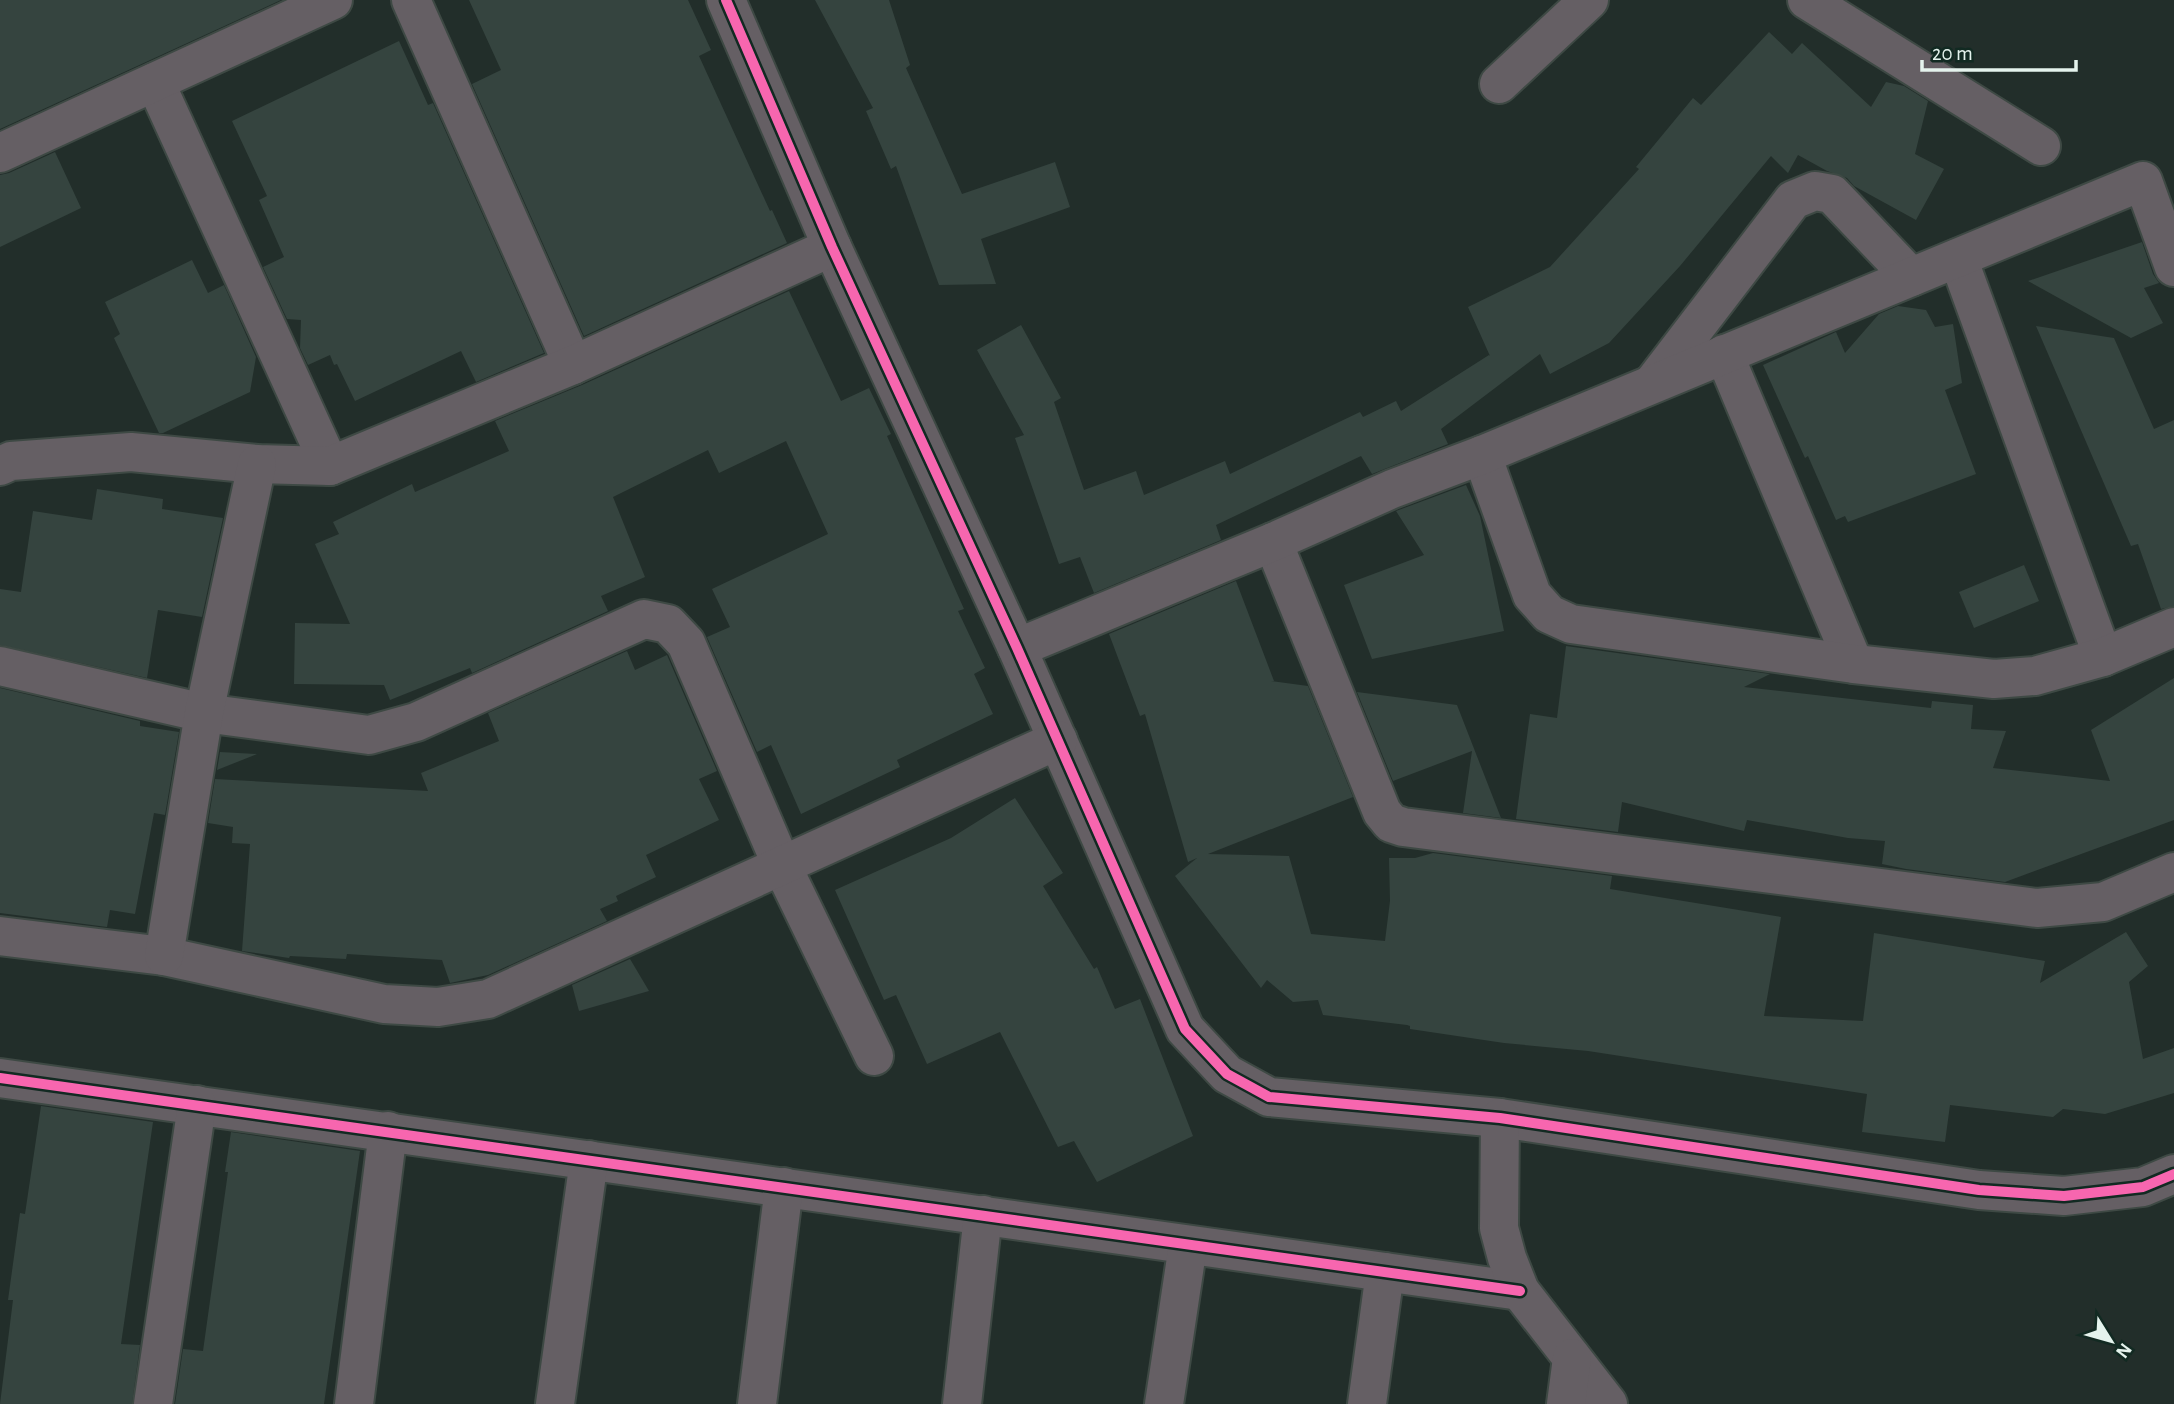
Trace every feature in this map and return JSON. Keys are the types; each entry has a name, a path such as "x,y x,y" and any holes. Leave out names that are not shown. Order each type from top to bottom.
{"street":[{"path":"0,153 333,0"},
{"path":"411,0 573,365"},
{"path":"726,0 832,247 1017,648 1185,1030 1227,1073 1269,1097 1500,1118 1979,1190 2064,1195 2143,1187 2174,1174"},
{"path":"1499,84 1589,0"},
{"path":"1808,0 2041,146"},
{"path":"155,82 330,466"},
{"path":"1017,648 1273,542 1392,489 1482,455 2143,181 2174,267"},
{"path":"1652,385 1793,200 1815,191 1832,194 1911,277"},
{"path":"4,455 131,452 257,464 330,466 573,365 832,247"},
{"path":"1958,258 2103,657"},
{"path":"1724,354 1854,664"},
{"path":"1482,455 1532,595 1549,614 1571,624 1854,664 1994,680 2035,676 2103,657 2174,627"},
{"path":"164,956 204,713 257,464"},
{"path":"1273,542 1382,812 1391,823 1403,827 2037,908 2103,902 2174,872"},
{"path":"0,666 204,713 369,735 416,722 644,620 668,624 686,643 782,866 874,1056"},
{"path":"0,936 164,956 383,1004 438,1007 488,999 1058,740"},
{"path":"0,1077 1520,1291"},
{"path":"153,1404 197,1105"},
{"path":"1500,1118 1499,1228 1507,1258 1520,1291 1608,1404"},
{"path":"354,1404 388,1131"},
{"path":"555,1404 589,1160"},
{"path":"757,1404 784,1187"},
{"path":"962,1404 983,1215"},
{"path":"1164,1404 1188,1245"},
{"path":"1367,1404 1385,1272"},
{"path":"1566,1404 1572,1358"}],"building":[{"path":"0,0 281,0 0,129"},
{"path":"469,0 688,0 711,50 699,56 787,243 584,336 472,84 501,70"},
{"path":"815,0 889,0 910,65 906,68 962,194 1055,162 1070,207 981,239 996,284 939,285 896,166 891,169 866,111 873,108"},
{"path":"1769,32 1792,54 1802,43 1871,107 1886,82 1904,86 1928,101 1915,154 1944,169 1916,220 1854,186 1847,178 1827,171 1798,155 1788,173 1771,156 1680,266 1609,343 1550,374 1540,354 1441,429 1448,444 1372,474 1361,456 1216,525 1221,540 1094,593 1080,557 1059,564 1015,438 1024,435 977,350 1021,325 1061,398 1054,402 1084,490 1136,471 1144,495 1225,461 1230,474 1360,412 1363,417 1396,401 1401,411 1490,356 1468,307 1550,267 1639,169 1636,167 1693,98 1701,105"},
{"path":"399,41 428,105 433,103 544,353 476,382 461,351 355,401 330,355 308,365 300,348 301,320 287,319 263,267 284,257 259,200 267,196 232,121"},
{"path":"55,152 81,208 0,247 0,175"},
{"path":"2142,242 2159,283 2144,288 2163,323 2131,338 2028,281"},
{"path":"192,260 208,293 224,285 256,357 250,392 159,433 114,338 120,334 105,302"},
{"path":"789,291 841,401 869,388 891,434 887,436 964,609 958,611 985,668 974,674 993,714 897,760 900,767 801,814 771,745 757,752 707,637 730,627 712,589 828,534 786,441 719,473 708,450 613,497 645,577 601,596 608,611 472,673 470,668 390,700 384,685 294,684 295,623 350,624 315,544 339,534 333,522 412,484 415,492 509,451 495,421 582,385"},
{"path":"1898,306 1926,310 1935,327 1953,324 1962,383 1945,390 1976,474 1848,522 1845,516 1836,520 1763,365 1836,332 1845,353 1879,314"},
{"path":"2036,326 2114,338 2154,429 2174,420 2174,606 2161,609 2138,544 2131,546"},
{"path":"1466,485 1480,516 1504,631 1372,659 1344,585 1424,555 1396,511"},
{"path":"97,489 163,499 162,509 223,518 202,617 158,610 147,678 0,645 0,589 21,592 33,511 92,520"},
{"path":"2024,565 2039,601 1974,628 1959,592"},
{"path":"1236,581 1274,681 1271,681 1308,686 1353,797 1208,854 1289,856 1311,934 1385,941 1390,901 1389,858 1415,858 1433,853 1612,876 1610,889 1781,917 1764,1016 1863,1021 1874,933 2045,961 2040,983 2126,932 2148,966 2129,982 2143,1059 2174,1048 2174,1093 2105,1114 2063,1109 2053,1117 1950,1105 1945,1142 1862,1132 1867,1094 1588,1051 1504,1043 1410,1029 1407,1025 1323,1015 1318,1000 1293,1002 1267,980 1261,988 1175,876 1197,858 1188,862 1145,714 1140,716 1109,634"},
{"path":"1566,646 1770,674 1744,687 1931,708 1932,701 1973,705 1971,729 2006,731 1993,768 2110,781 2091,730 2174,678 2174,820 2005,882 1882,864 1885,841 1848,838 1747,820 1744,831 1622,802 1618,832 1516,819 1530,714 1557,718"},
{"path":"627,651 635,670 667,655 717,771 699,779 719,820 646,855 656,877 616,896 618,901 600,909 607,921 488,975 450,983 442,960 347,954 346,959 289,958 242,951 250,844 232,843 233,827 208,823 215,779 428,791 421,773 499,741 488,713"},
{"path":"0,688 140,721 140,726 179,732 165,815 154,813 135,914 110,910 107,927 0,913"},
{"path":"1357,692 1457,705 1501,818 1463,813 1472,751 1393,781"},
{"path":"220,752 257,754 217,770"},
{"path":"1015,798 1063,873 1043,886 1094,969 1097,967 1115,1009 1140,999 1193,1136 1097,1182 1074,1141 1058,1147 1000,1032 927,1064 896,995 884,1000 835,890 951,838"},
{"path":"630,959 649,991 579,1011 572,985"},
{"path":"41,1106 153,1122 121,1344 140,1345 132,1404 0,1404 13,1300 8,1300 20,1213 25,1214"},
{"path":"231,1132 360,1151 324,1404 175,1404 183,1349 203,1351"}],"cycle path":[{"path":"726,0 832,247 1017,648 1185,1029 1227,1074 1269,1097 1500,1118 1979,1190 2064,1196 2143,1187 2174,1174"},
{"path":"0,1078 1520,1291"}]}
